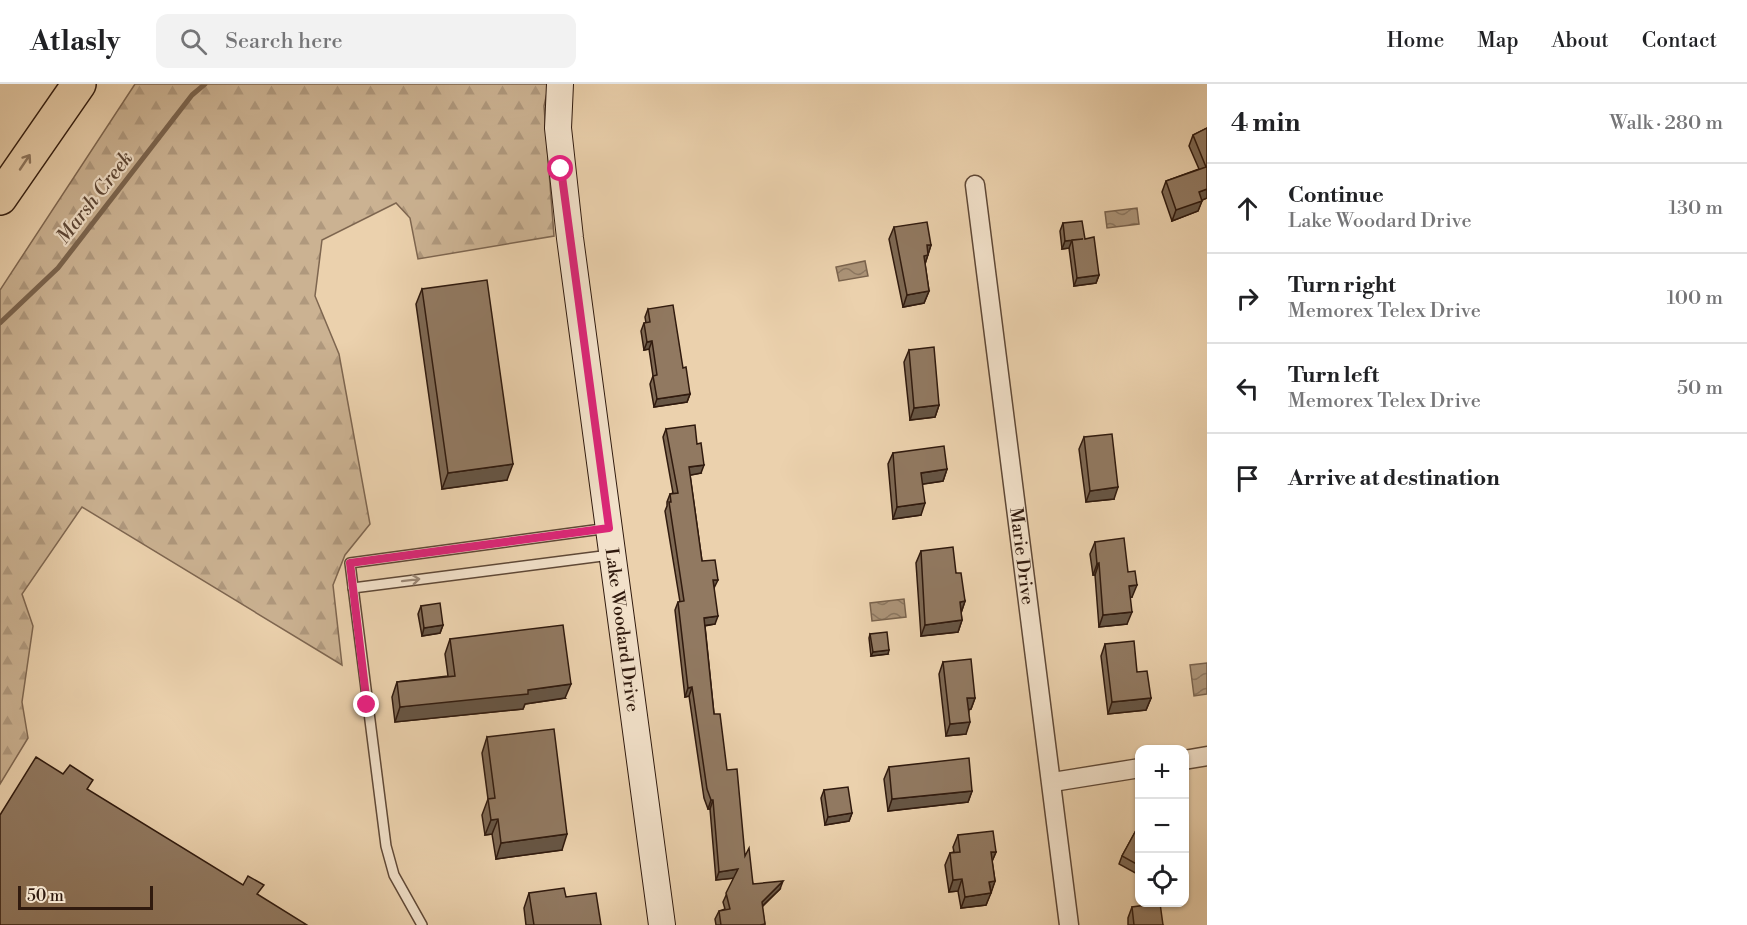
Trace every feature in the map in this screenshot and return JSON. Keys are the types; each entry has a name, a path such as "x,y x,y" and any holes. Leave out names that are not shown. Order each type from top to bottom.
{"highway":[{"path":"0,198 79,84"}],"street":[{"name":"Lake Woodard Drive","path":"560,84 557,100 561,169 662,925"},
{"name":"Marie Drive","path":"975,185 1053,782 1069,925"},
{"path":"1189,759 1207,756"},
{"path":"1053,782 1135,769"}],"lane":[{"path":"422,925 394,875 386,846 350,563 609,528"},
{"path":"353,588 612,554"}],"green space":[{"path":"135,84 549,84 544,106 554,236 418,259 410,218 396,203 322,240 315,296 339,354 370,524 345,555 333,585 342,665 82,507 22,594 33,626 22,702 28,738 0,784 0,290"}],"water":[{"path":"1137,208 1139,224 1107,228 1105,212"},
{"path":"865,261 868,276 839,281 836,267"},
{"path":"904,599 906,617 872,621 870,603"},
{"path":"1207,663 1207,694 1194,696 1190,665"}],"building":[{"path":"1207,128 1207,189 1199,192 1202,201 1176,210 1166,181 1206,167 1193,135"},
{"path":"1082,221 1085,239 1094,237 1099,275 1077,278 1072,240 1065,241 1063,223"},
{"path":"927,222 931,245 927,245 928,255 924,256 929,291 907,295 894,227"},
{"path":"487,280 513,464 448,473 422,289"},
{"path":"673,305 683,368 686,367 690,394 657,399 653,376 657,375 652,341 647,342 644,323 650,322 648,309"},
{"path":"934,347 939,405 914,408 909,350"},
{"path":"695,425 697,444 701,443 704,465 689,467 702,561 715,560 718,580 713,580 718,616 704,618 714,714 720,714 727,770 737,769 745,856 749,848 753,884 783,881 762,902 765,924 760,925 721,925 719,911 730,909 726,893 738,869 719,872 713,800 707,789 692,687 688,688 678,602 684,601 669,502 671,502 670,494 678,493 666,429"},
{"path":"1112,434 1118,487 1090,491 1084,437"},
{"path":"944,446 947,469 921,473 925,503 897,507 893,453"},
{"path":"1124,538 1128,572 1135,571 1137,585 1129,586 1132,612 1103,615 1095,542"},
{"path":"953,547 956,573 961,573 965,601 960,602 962,620 925,625 921,551"},
{"path":"440,603 443,625 424,628 421,606"},
{"path":"563,625 571,684 528,690 528,694 400,707 397,682 455,676 450,639"},
{"path":"887,632 889,650 873,652 870,634"},
{"path":"1134,641 1137,672 1147,671 1151,698 1112,702 1105,644"},
{"path":"971,659 975,698 967,698 970,722 950,724 943,662"},
{"path":"554,729 567,834 501,843 498,819 491,820 488,799 495,798 487,737"},
{"path":"36,757 63,774 70,765 93,780 87,789 243,885 248,876 264,885 257,894 307,925 0,925 0,815"},
{"path":"969,758 972,791 892,799 889,767"},
{"path":"848,787 852,813 828,817 824,790"},
{"path":"993,831 996,852 991,852 995,881 989,882 991,893 965,897 962,879 953,880 950,853 960,852 958,835"},
{"path":"1135,832 1135,863 1122,856"},
{"path":"564,888 566,897 596,893 601,925 534,925 529,893"},
{"path":"1132,907 1161,907 1163,925 1134,925"}],"waterway":[{"name":"Marsh Creek","path":"0,323 58,268 192,95 205,84"}],"route":[{"path":"367,705 350,563 609,528 561,169"}]}
